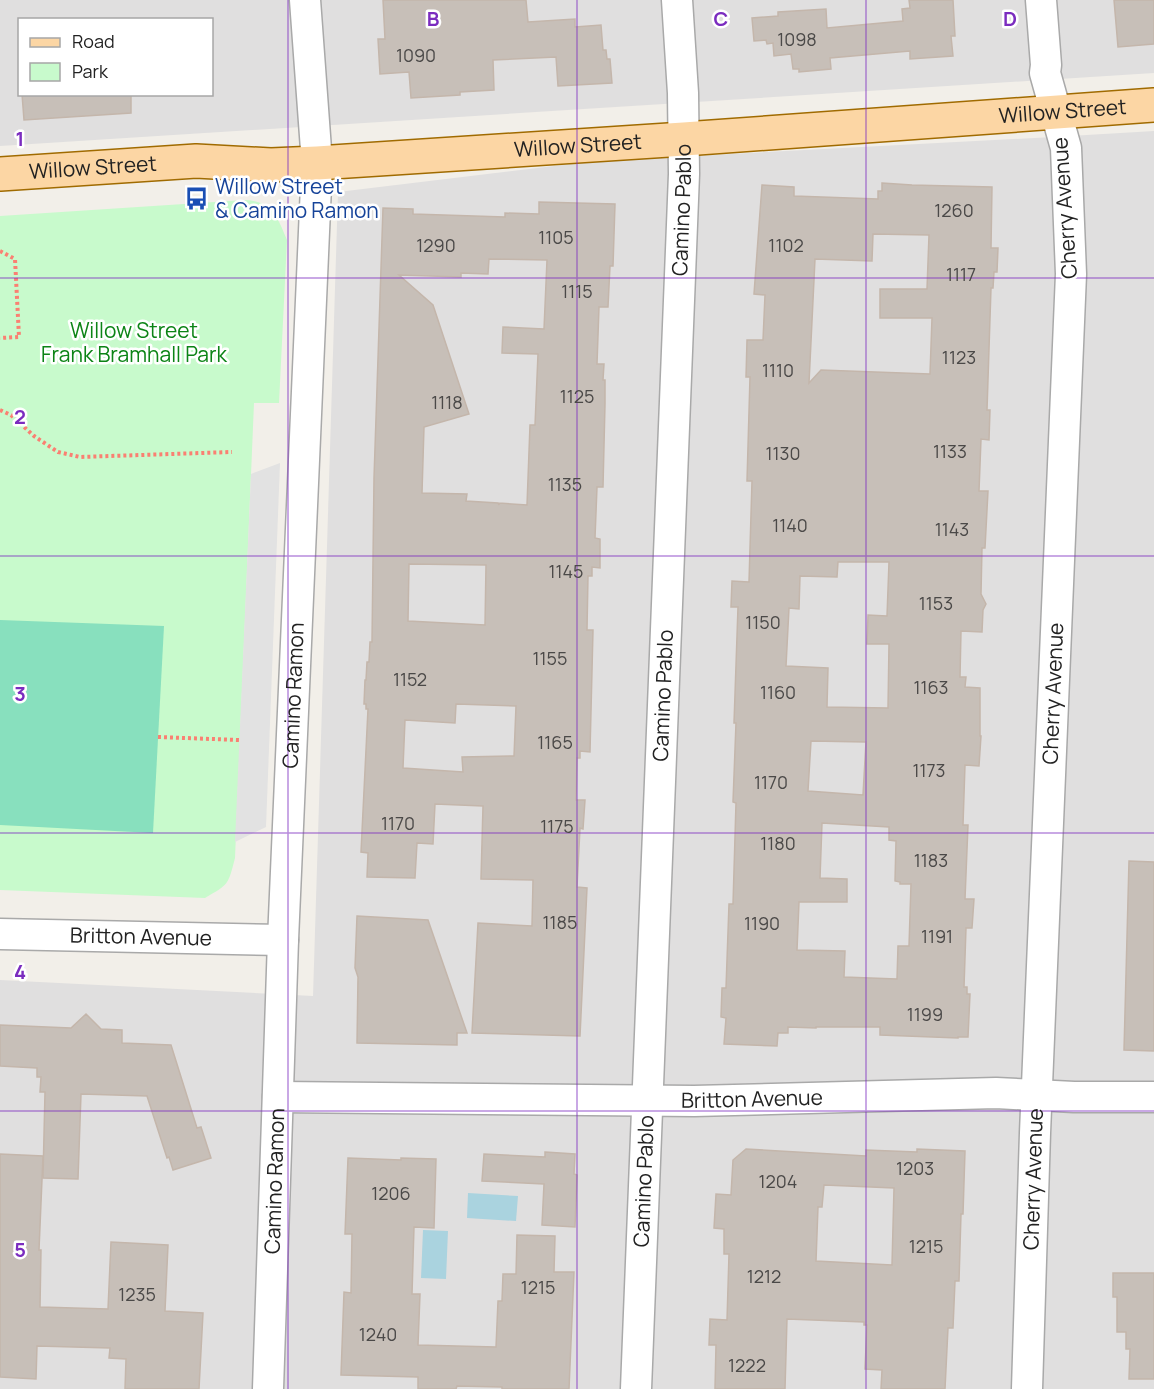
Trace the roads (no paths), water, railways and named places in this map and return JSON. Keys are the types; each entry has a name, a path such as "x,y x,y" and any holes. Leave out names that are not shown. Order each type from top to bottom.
{"main road":[{"name":"Willow Street","path":"0,174 196,161 271,165 317,163 1154,105"}],"street":[{"name":"Camino Ramon","path":"268,1389 283,940 317,163 305,0"},
{"name":"Camino Pablo","path":"636,1389 684,174 683,93 677,0"},
{"name":"Cherry Avenue","path":"1027,1389 1071,274 1066,148 1045,74 1041,0"},
{"name":"Britton Avenue","path":"0,934 283,940"},
{"name":"Britton Avenue","path":"278,1096 647,1101 996,1093 1154,1097"}],"water":[{"path":"468,1193 518,1196 516,1221 467,1218"},
{"path":"423,1230 448,1231 446,1279 421,1278"}],"place":[{"name":"Willow Street & Camino Ramon","path":"197,199"}],"park label":[{"name":"Willow Street Frank Bramhall Park","path":"134,343"}]}
